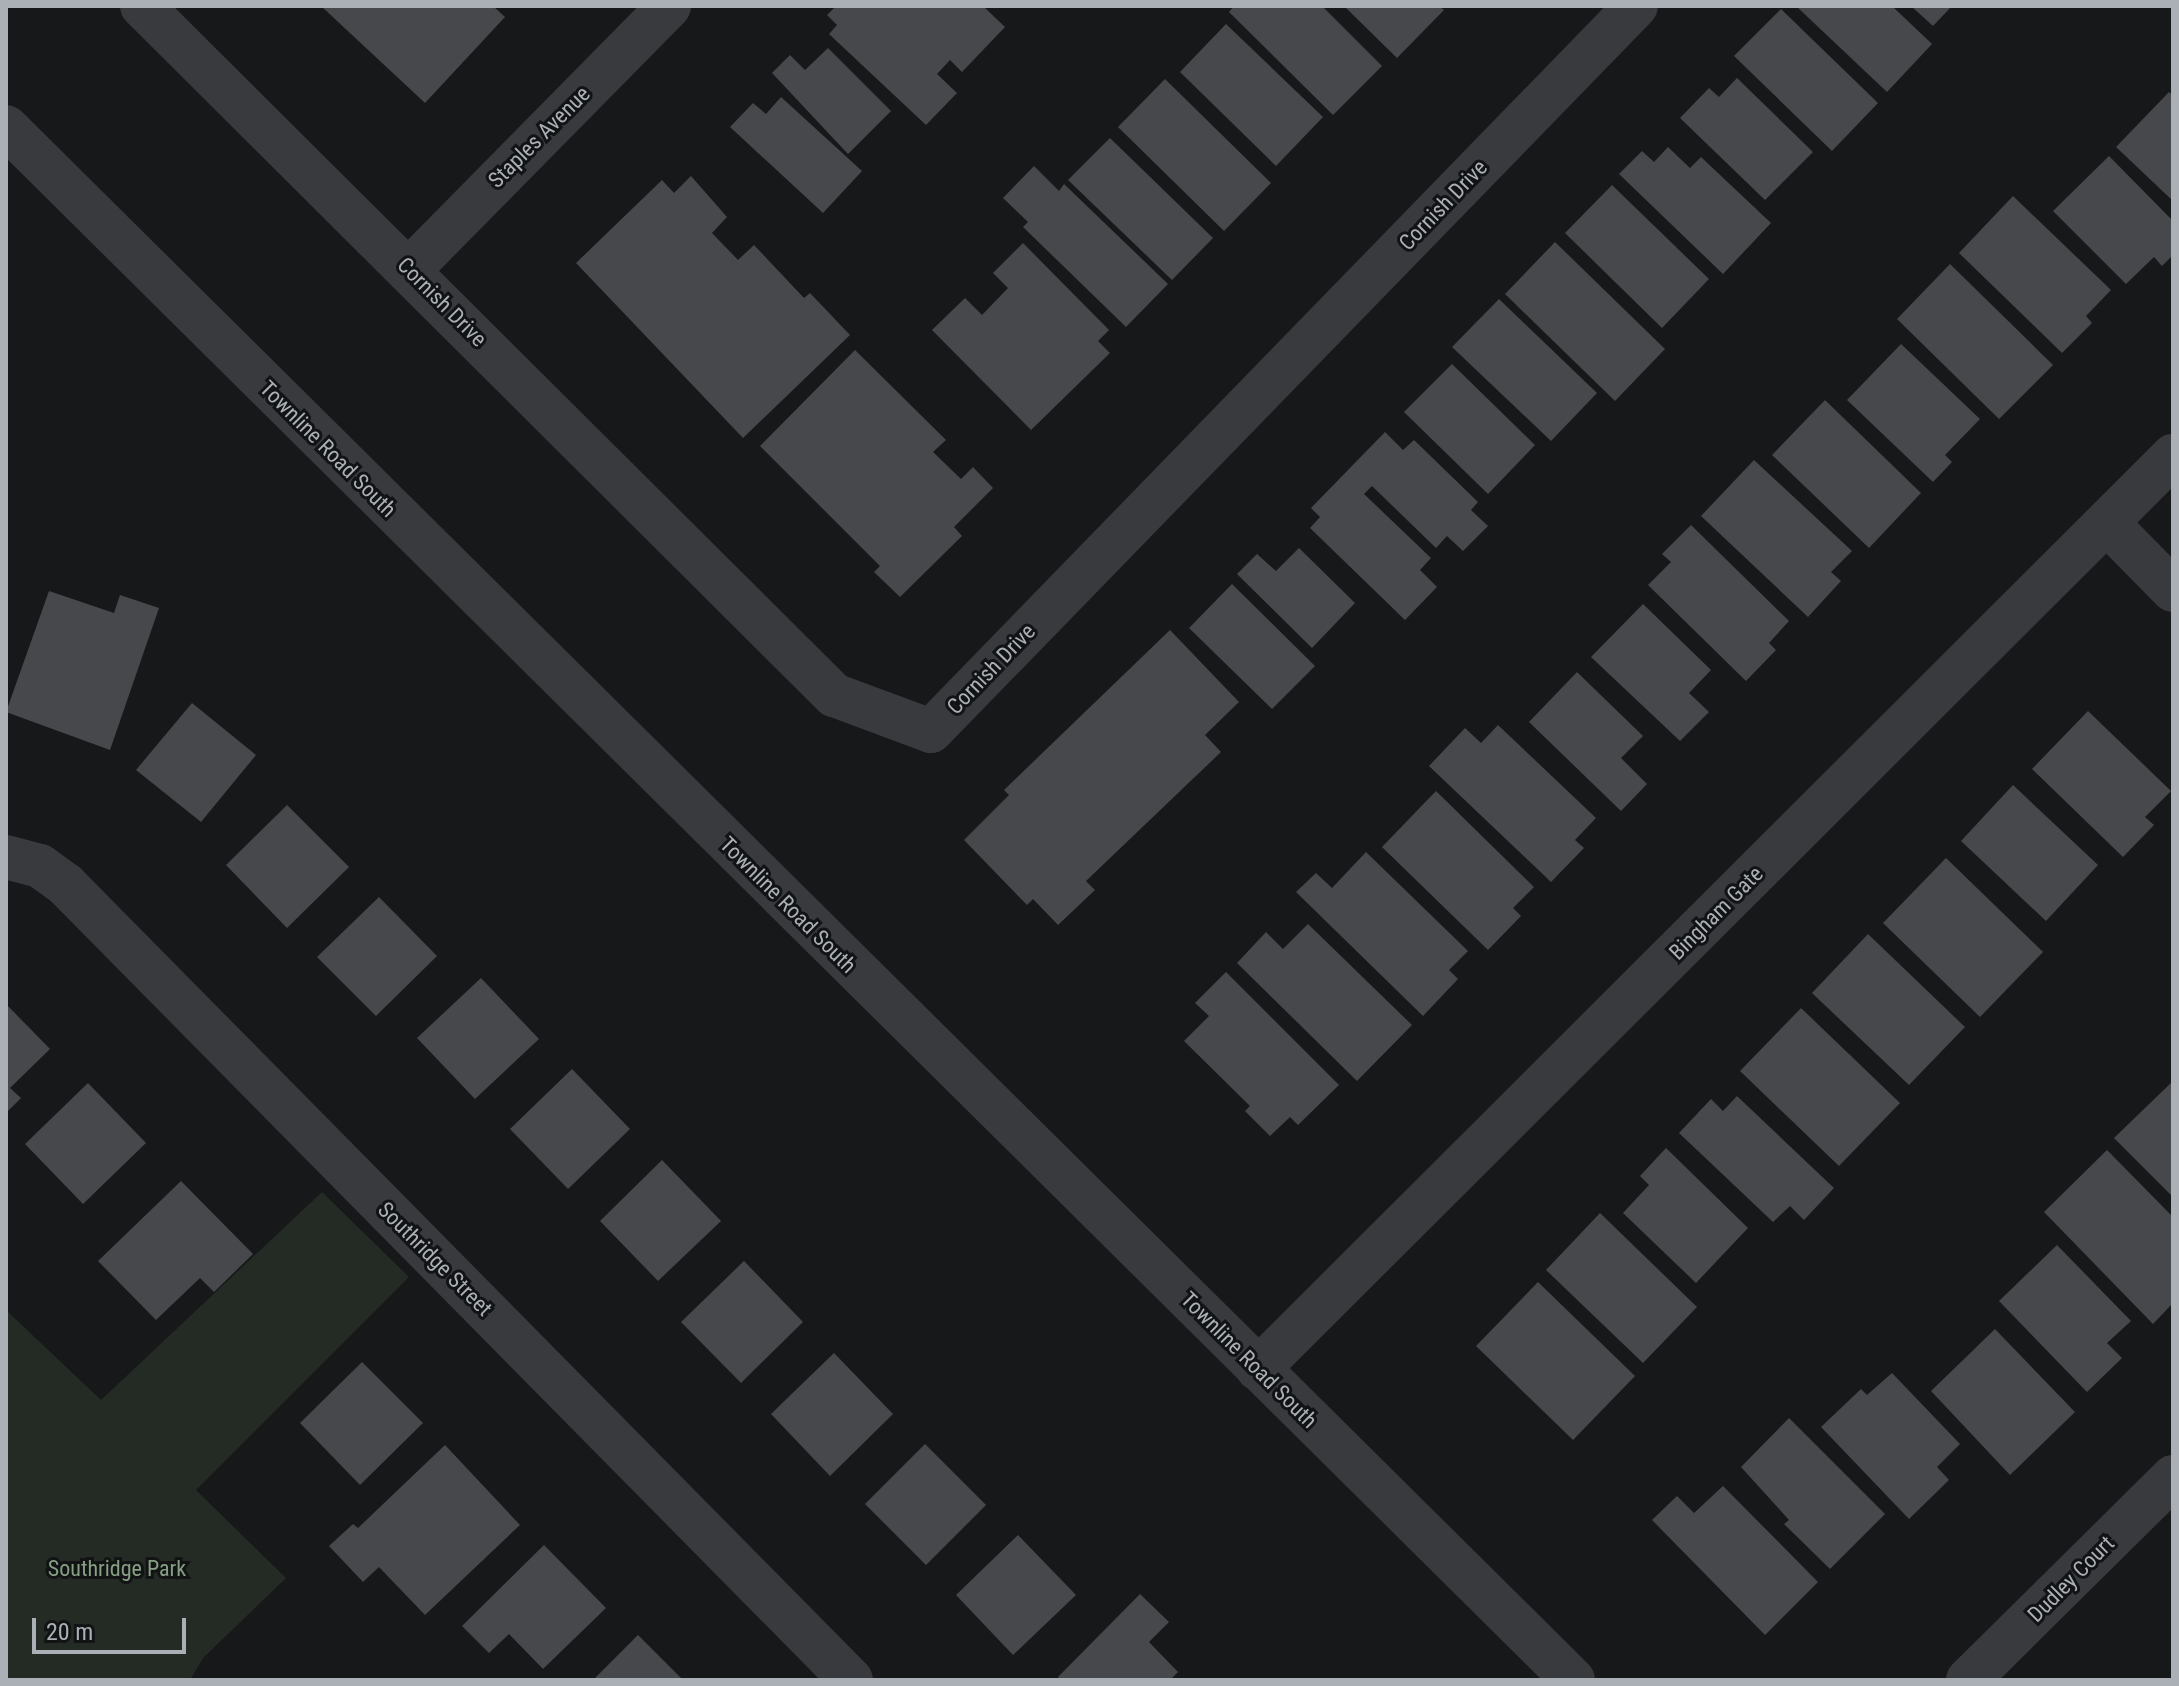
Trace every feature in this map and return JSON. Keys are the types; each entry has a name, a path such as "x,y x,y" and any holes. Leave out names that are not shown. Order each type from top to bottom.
{"street":[{"name":"Cornish Drive","path":"142,6 410,269 834,695 931,731 1636,6"},
{"name":"Staples Avenue","path":"410,269 669,6"},
{"name":"Townline Road South","path":"6,127 1573,1680"},
{"name":"Bingham Gate","path":"1258,1369 2173,456"},
{"path":"2107,523 2173,590"},
{"name":"Southridge Street","path":"6,857 40,866 66,885 851,1680"},
{"name":"Dudley Court","path":"1968,1680 2173,1477"}],"green space":[{"name":"Southridge Park","path":"322,1192 409,1277 196,1490 286,1578 203,1658 190,1680 6,1680 6,1310 101,1400"}],"building":[{"path":"321,6 493,6 505,17 425,103"},
{"path":"836,6 983,6 1005,27 962,72 950,60 937,74 957,93 926,125 829,34 837,25 827,15"},
{"path":"1234,6 1322,6 1382,66 1333,115 1229,12"},
{"path":"1344,6 1439,6 1444,10 1397,58"},
{"path":"1796,6 1892,6 1932,44 1887,92"},
{"path":"1911,6 1952,6 1933,26"},
{"path":"1781,9 1878,103 1832,151 1734,56"},
{"path":"1226,24 1323,117 1276,166 1180,72"},
{"path":"828,48 891,111 848,154 772,73 790,55 805,70"},
{"path":"1737,78 1813,152 1765,200 1680,118 1709,88 1719,97"},
{"path":"1165,79 1271,183 1224,231 1118,127"},
{"path":"2169,92 2173,96 2173,201 2116,147"},
{"path":"781,97 862,171 823,213 730,127 753,103 766,114"},
{"path":"1110,138 1213,238 1172,280 1068,180"},
{"path":"1668,147 1690,168 1701,157 1771,223 1723,274 1619,174 1642,151 1654,162"},
{"path":"2109,156 2173,221 2173,255 2162,266 2154,257 2126,284 2053,211"},
{"path":"1034,166 1059,191 1064,184 1168,284 1126,327 1023,227 1028,222 1003,198"},
{"path":"691,176 727,217 712,233 738,260 754,245 804,298 810,293 850,335 743,438 576,263 662,180 674,193"},
{"path":"1612,185 1709,279 1662,328 1565,233"},
{"path":"2013,196 2111,290 2086,316 2092,323 2062,353 1959,253"},
{"path":"1555,242 1665,349 1615,401 1505,294"},
{"path":"1023,243 1109,330 1098,341 1110,353 1031,430 932,330 965,298 982,315 1008,288 993,273"},
{"path":"1950,264 2053,365 1999,419 1897,319"},
{"path":"1499,299 1597,393 1551,441 1452,347"},
{"path":"1901,344 1980,419 1945,455 1952,462 1933,482 1847,400"},
{"path":"855,350 946,440 933,452 961,479 973,467 993,488 954,527 962,536 900,597 874,572 880,566 760,446"},
{"path":"1452,364 1535,445 1488,494 1404,412"},
{"path":"1825,400 1921,493 1869,548 1772,455"},
{"path":"1385,432 1403,450 1414,440 1478,502 1471,510 1488,526 1463,551 1447,536 1436,548 1372,486 1364,494 1431,558 1420,570 1437,587 1405,620 1310,528 1320,517 1311,508"},
{"path":"1754,460 1852,551 1831,572 1841,581 1808,617 1701,516"},
{"path":"1691,525 1789,621 1769,643 1776,650 1746,681 1648,585 1671,562 1662,554"},
{"path":"1299,548 1355,603 1312,648 1237,574 1257,554 1276,571"},
{"path":"1232,584 1315,666 1272,709 1189,628"},
{"path":"49,591 114,613 120,595 159,608 110,750 6,712"},
{"path":"1643,604 1711,670 1689,693 1709,712 1680,741 1591,657"},
{"path":"1170,630 1239,702 1205,735 1221,752 1086,881 1095,890 1058,925 1033,899 1027,905 964,840 1009,795 1004,790"},
{"path":"1577,672 1643,736 1621,758 1647,784 1621,811 1529,722"},
{"path":"192,703 256,755 201,822 136,770"},
{"path":"2088,711 2171,791 2145,817 2154,825 2123,857 2032,769"},
{"path":"1498,725 1596,818 1575,840 1584,848 1551,882 1429,766 1465,728 1481,743"},
{"path":"2013,785 2098,865 2046,921 1961,841"},
{"path":"1436,791 1534,887 1513,908 1521,916 1488,950 1382,847"},
{"path":"287,805 349,867 287,928 226,865"},
{"path":"1366,852 1468,951 1449,970 1458,979 1423,1016 1296,892 1316,873 1332,888"},
{"path":"1946,858 2043,952 1980,1017 1883,923"},
{"path":"379,897 437,956 376,1016 317,957"},
{"path":"1308,924 1412,1025 1357,1081 1237,963 1266,932 1283,949"},
{"path":"1868,934 1965,1027 1909,1085 1812,993"},
{"path":"1226,972 1339,1085 1298,1125 1290,1117 1270,1136 1245,1111 1250,1106 1184,1041 1209,1016 1195,1003"},
{"path":"481,978 539,1039 475,1099 417,1038"},
{"path":"6,1004 50,1049 10,1088 21,1098 6,1113"},
{"path":"1801,1008 1900,1103 1839,1166 1740,1071"},
{"path":"572,1069 630,1129 568,1189 510,1129"},
{"path":"2173,1081 2173,1197 2114,1138"},
{"path":"88,1083 146,1143 83,1204 25,1144"},
{"path":"1737,1096 1834,1188 1804,1220 1790,1206 1773,1222 1679,1133 1711,1099 1723,1111"},
{"path":"1666,1148 1748,1228 1696,1283 1623,1213 1649,1185 1640,1176"},
{"path":"2107,1150 2173,1217 2173,1303 2153,1324 2044,1212"},
{"path":"662,1160 721,1221 658,1281 600,1221"},
{"path":"181,1181 253,1254 214,1292 200,1278 156,1320 98,1261"},
{"path":"1600,1213 1697,1307 1643,1363 1546,1270"},
{"path":"2057,1245 2131,1321 2107,1343 2122,1358 2087,1392 1999,1301"},
{"path":"744,1261 803,1322 741,1383 681,1322"},
{"path":"1538,1282 1635,1376 1573,1440 1476,1346"},
{"path":"1995,1329 2075,1412 2010,1475 1931,1391"},
{"path":"834,1353 893,1414 830,1476 771,1414"},
{"path":"362,1362 423,1423 360,1485 300,1423"},
{"path":"1892,1373 1960,1444 1937,1467 1949,1480 1909,1519 1821,1427 1861,1389 1867,1395"},
{"path":"1789,1418 1885,1514 1830,1569 1784,1524 1789,1520 1741,1467"},
{"path":"925,1444 986,1505 926,1565 865,1504"},
{"path":"445,1445 520,1525 425,1615 379,1567 363,1582 329,1546 353,1524 358,1528"},
{"path":"1723,1486 1818,1582 1765,1635 1652,1520 1677,1496 1694,1513"},
{"path":"1018,1535 1076,1595 1013,1655 956,1595"},
{"path":"544,1545 606,1608 543,1669 509,1634 489,1653 462,1626"},
{"path":"1140,1594 1169,1622 1149,1642 1178,1672 1170,1680 1061,1680 1058,1677"},
{"path":"638,1635 683,1680 593,1680"}]}
